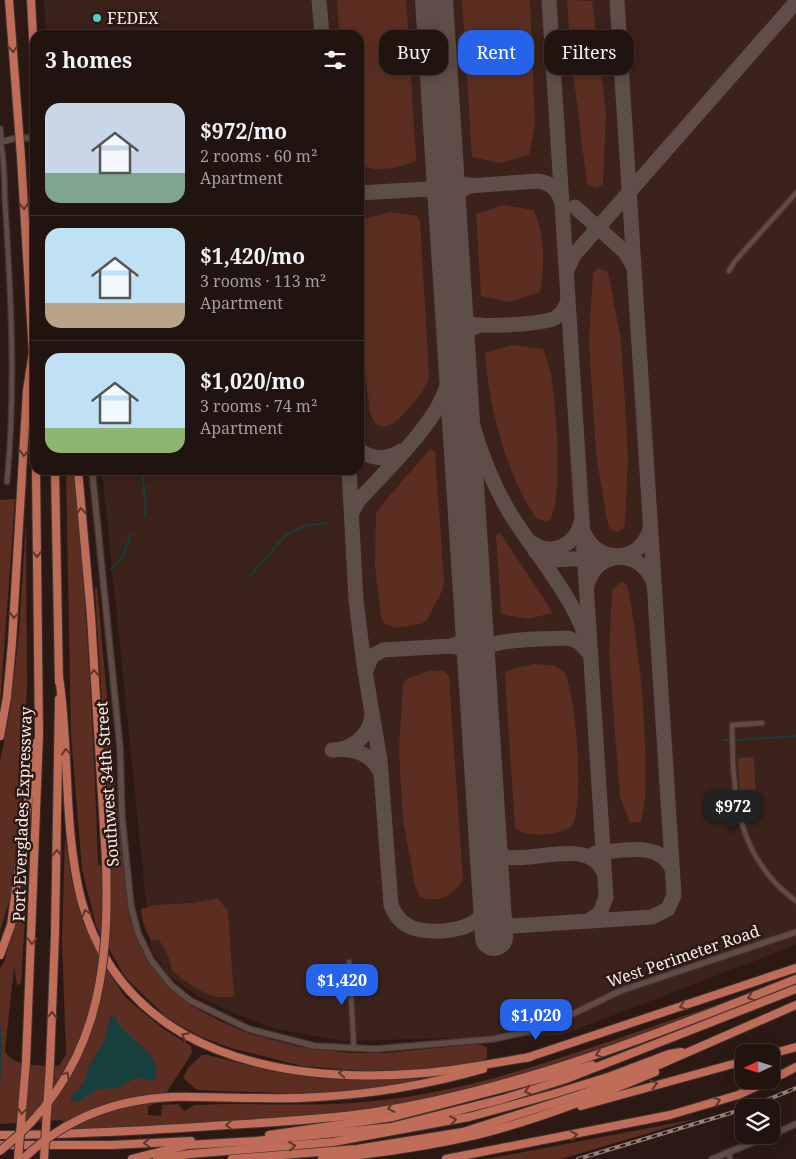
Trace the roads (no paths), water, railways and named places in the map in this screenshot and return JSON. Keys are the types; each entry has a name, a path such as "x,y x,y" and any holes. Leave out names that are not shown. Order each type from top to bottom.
{"highway":[{"path":"9,0 30,303"},
{"path":"31,0 33,30"},
{"path":"0,736 8,697 27,390 30,371"},
{"name":"Port Everglades Expressway","path":"18,1159 26,1062 39,734 36,475"},
{"name":"Port Everglades Expressway","path":"44,1159 55,934 59,677 55,475"},
{"path":"0,1151 24,1130 50,1101 70,1068 87,1033 97,998 104,960 107,916 106,861 91,616 78,475"},
{"path":"59,677 66,720 71,831 81,898 97,944 110,967 134,996 153,1014 176,1031 220,1051 270,1064 318,1072 373,1075 425,1073 530,1057"},
{"path":"0,955 11,925 34,752 39,734"},
{"path":"23,1159 66,1125 107,1108 154,1098 279,1099 344,1095 447,1078 530,1057 796,968"},
{"path":"0,1135 110,1133 256,1124 353,1114 408,1105 595,1056 651,1037 796,979"},
{"path":"132,1159 187,1146 392,1127 503,1099 566,1080 796,989"},
{"path":"232,1159 391,1145 462,1132 580,1096 796,1005"},
{"path":"322,1159 449,1141 496,1129 540,1115 650,1074 796,1010"},
{"path":"780,1051 796,1047"},
{"path":"157,1159 190,1154 333,1142 469,1117 611,1076 669,1054 692,1050"},
{"path":"0,1146 112,1145 255,1137 393,1117 514,1087 640,1051"},
{"path":"540,1115 565,1110 735,1063"},
{"path":"780,1075 796,1067"},
{"path":"446,1159 670,1115 738,1095 751,1089"},
{"path":"460,1159 478,1154"}],"street":[{"path":"0,129 7,225 12,370 8,482"},
{"path":"1,142 16,138 30,138"},
{"path":"729,271 735,261 796,193"},
{"path":"0,226 7,225"},
{"name":"Southwest 34th Street","path":"93,475 120,748 122,817 130,898 136,926 151,960 177,991 209,1012 259,1033"},
{"path":"762,723 732,725 736,801 745,836 768,875 796,901"},
{"name":"West Perimeter Road","path":"259,1033 306,1044 354,1049 484,1040 528,1033 565,1020 620,991 796,932"},
{"path":"349,962 354,1049"},
{"path":"780,1131 796,1124"},
{"path":"712,1159 730,1156 753,1144"}],"water":[{"path":"115,1016 129,1035 153,1058 156,1065 156,1073 153,1081 136,1078 118,1088 98,1089 78,1102 71,1102 71,1097 84,1083 88,1068 104,1042 110,1017"},
{"path":"0,1019 2,1047 0,1089"}],"waterway":[{"path":"143,475 146,507 144,517"},
{"path":"250,576 286,535 304,526 327,523"},
{"path":"111,569 122,558 131,534"},
{"path":"737,740 796,736"},
{"path":"723,740 728,740"}],"railway":[{"path":"769,1099 796,1088"},
{"path":"578,1159 735,1112"}],"place":[{"name":"FEDEX","path":"97,18"}]}
